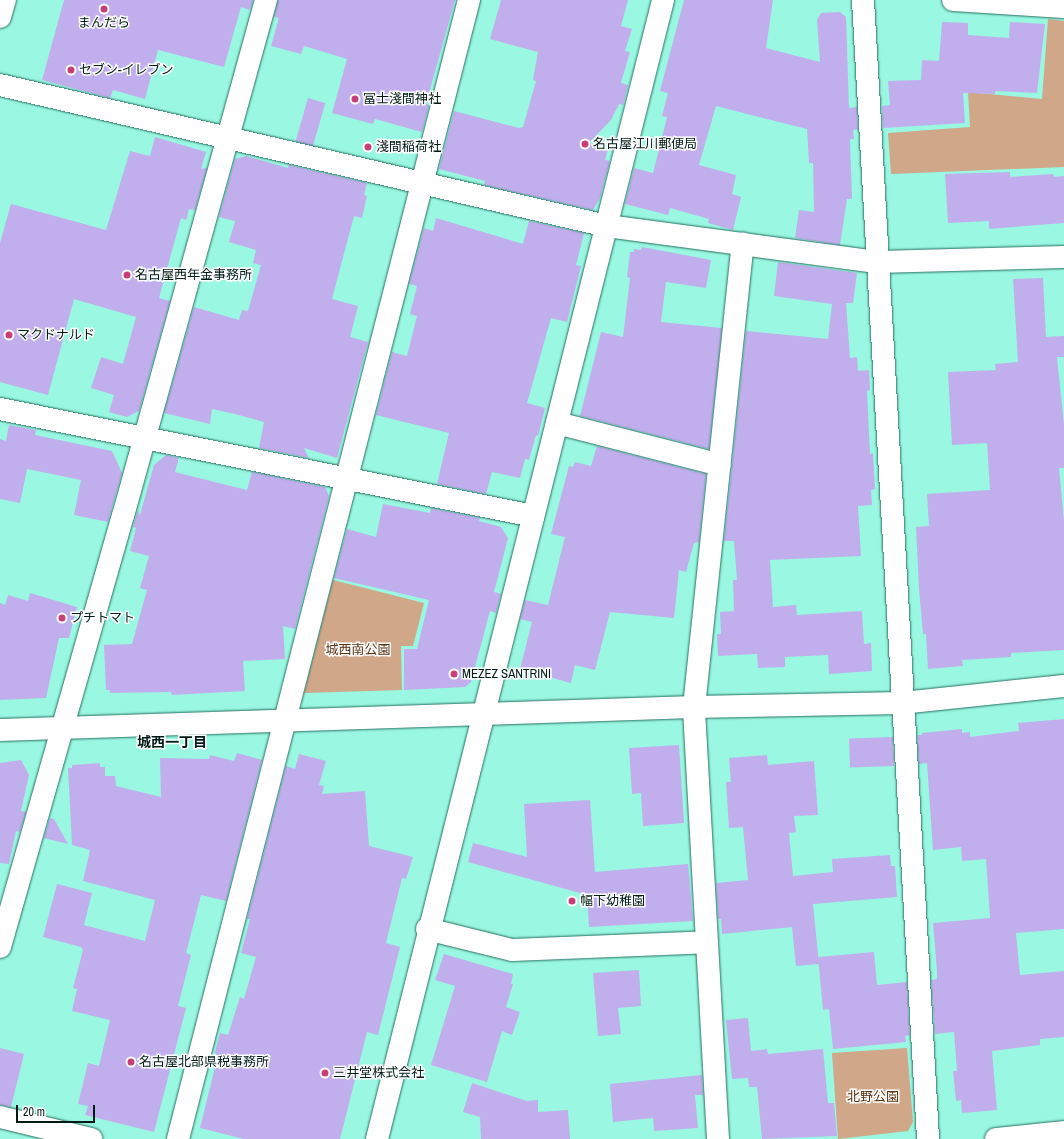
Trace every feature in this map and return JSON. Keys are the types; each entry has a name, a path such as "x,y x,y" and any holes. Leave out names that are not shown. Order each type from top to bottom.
{"main road":[{"path":"0,17 5,0"},
{"path":"0,947 64,727 226,138 266,0"},
{"path":"178,1139 286,722 346,478 469,0"},
{"path":"377,1139 428,929 484,715 663,0"},
{"path":"863,0 928,1139"},
{"path":"953,0 1064,7"},
{"path":"0,85 607,226 877,262 1064,257"},
{"path":"718,1139 694,707 743,244"},
{"path":"0,409 534,516"},
{"path":"557,423 720,465"},
{"path":"0,730 64,727 286,722 694,707 902,703 1064,686"},
{"path":"428,929 512,950 707,942"},
{"path":"0,1117 91,1139"},
{"path":"996,1139 1064,1132"}],"green space":[{"path":"1048,19 1064,21 1064,167 891,174 888,133 970,127 968,92 1042,99"},
{"name":"城西南公園","path":"333,580 424,603 413,646 401,646 402,690 304,693"},
{"name":"北野公園","path":"907,1048 913,1122 908,1131 838,1139 832,1053"}],"building":[{"path":"64,0 253,0 250,10 241,7 224,67 158,50 145,99 113,90 110,98 42,80"},
{"path":"278,0 455,0 426,104 429,105 422,132 375,119 373,124 332,113 347,59 304,46 301,54 271,46 279,18 274,17"},
{"path":"501,0 628,0 621,26 632,29 625,51 630,52 621,83 628,85 623,105 619,104 611,120 589,143 608,149 605,160 610,161 600,198 593,210 484,185 485,181 439,169 454,111 519,128 523,127 536,81 533,80 538,52 490,39"},
{"path":"684,0 773,0 766,48 820,62 817,20 821,13 840,12 846,17 849,108 857,107 858,129 853,130 854,139 850,139 852,199 847,199 840,245 795,238 799,210 814,212 813,163 809,163 807,129 716,106 699,165 736,175 732,194 741,197 733,230 708,223 709,219 670,208 668,215 625,204 634,168 653,173 667,117 662,116 668,93 660,91"},
{"path":"942,22 968,23 968,35 1009,38 1010,22 1045,24 1037,93 995,91 995,94 963,93 965,123 883,128 882,106 890,105 888,81 921,80 922,60 939,61"},
{"path":"308,98 325,103 313,146 296,141"},
{"path":"155,137 206,152 201,169 207,168 195,210 189,209 186,220 181,218 159,298 170,301 139,411 127,417 109,412 114,395 91,388 101,357 123,364 136,317 74,299 48,395 0,382 0,243 11,204 106,230 130,151 150,156"},
{"path":"246,156 288,168 289,165 367,183 364,195 367,196 362,218 354,216 332,299 358,306 350,337 368,342 337,458 304,448 309,458 259,448 264,422 235,414 212,409 210,424 164,413 194,307 239,320 242,310 248,311 261,265 253,263 256,250 229,242 235,221 219,217 235,159"},
{"path":"1010,172 1010,177 1053,174 1054,177 1064,176 1064,223 989,229 989,221 948,223 945,174"},
{"path":"436,218 523,244 529,221 584,233 576,265 581,266 567,322 551,318 527,403 545,408 538,436 536,435 529,460 525,459 520,478 492,472 486,494 437,484 449,433 376,415 392,352 407,356 417,316 410,314 417,286 409,284 424,228 433,231"},
{"path":"642,247 711,260 706,288 666,282 661,322 722,328 709,449 580,416 601,332 623,337 630,278 627,277 630,252 634,252 634,249 641,250"},
{"path":"778,262 857,273 853,303 846,303 850,358 857,357 858,371 869,370 870,390 867,391 870,454 873,453 875,489 871,490 872,505 858,506 861,556 770,560 773,607 796,605 797,615 862,611 864,644 871,643 872,671 829,674 828,655 785,657 785,667 758,668 757,654 718,656 717,634 721,634 720,612 734,611 733,580 737,580 734,541 724,541 746,331 828,339 832,304 774,296"},
{"path":"1043,278 1046,337 1064,336 1064,357 1057,357 1064,425 1064,468 1059,468 1064,521 1064,650 1011,653 1011,657 962,660 963,666 928,669 926,634 923,634 919,589 916,527 929,526 927,494 990,490 987,443 952,445 948,372 996,370 995,364 1018,362 1013,279"},
{"path":"9,425 36,430 35,435 112,451 122,473 108,522 74,515 81,480 27,469 20,503 0,499 0,439 6,441"},
{"path":"597,446 706,474 699,542 694,543 686,572 679,570 674,618 610,612 595,670 575,665 571,683 520,669 532,622 520,619 525,600 548,605 565,537 551,534 569,466 573,467 575,462 591,466"},
{"path":"166,455 179,458 175,472 247,490 252,472 325,487 329,496 295,629 283,626 285,659 243,661 245,691 172,695 171,692 110,693 110,690 106,690 104,645 132,644 147,590 140,588 149,556 130,551 136,528 133,527 138,510 140,515 154,465"},
{"path":"383,504 430,513 431,508 480,518 479,521 501,527 508,538 494,592 501,594 496,613 490,611 471,682 465,687 404,690 404,649 417,649 429,600 334,578 347,529 376,537"},
{"path":"30,593 77,607 69,638 59,638 46,698 0,700 0,603 5,605 8,595 28,601"},
{"path":"1064,719 1064,929 1016,933 1020,975 1064,971 1064,1037 1040,1039 1040,1045 992,1051 997,1110 962,1113 961,1100 956,1101 953,1071 957,1071 954,1032 935,1034 931,980 937,979 937,971 933,923 990,918 986,859 962,861 961,847 933,850 927,763 919,764 917,735 922,735 922,733 962,729 962,733 970,732 970,737 1019,731 1018,723"},
{"path":"893,737 894,766 850,768 849,739"},
{"path":"679,745 684,823 643,826 641,793 632,794 629,748"},
{"path":"237,753 262,760 226,901 201,895 186,953 191,955 178,1006 186,1008 154,1132 85,1115 88,1106 78,1104 88,1063 99,1066 110,1020 72,1011 77,989 73,988 83,950 81,947 43,937 57,884 92,893 84,925 145,941 155,900 83,881 90,850 72,845 68,768 72,768 72,765 100,763 100,767 105,767 105,776 115,776 116,786 161,797 160,758 209,759 210,755 234,761"},
{"path":"299,754 326,761 319,785 324,786 322,794 365,791 369,846 413,857 406,879 402,878 386,943 400,947 378,1035 367,1032 340,1139 244,1139 200,1128 217,1059 215,1052 220,1033 228,1035 240,997 244,999 256,957 241,953 250,919 247,919 286,766 295,769"},
{"path":"767,755 768,765 814,761 818,815 794,816 796,832 789,833 793,876 833,872 832,859 890,855 891,866 895,866 897,897 813,904 819,964 796,966 792,927 722,934 721,919 718,919 716,883 748,880 743,827 729,828 726,782 731,782 729,758"},
{"path":"21,760 29,775 21,811 26,812 20,832 16,831 9,864 0,863 0,763"},
{"path":"590,800 595,872 688,864 693,921 589,927 587,895 468,862 473,843 527,857 524,804"},
{"path":"50,818 54,819 68,844 44,838"},
{"path":"874,952 877,985 907,982 910,1035 905,1036 906,1042 833,1049 829,1009 823,1010 818,957"},
{"path":"444,954 513,974 511,984 513,984 506,1007 520,1012 512,1035 502,1031 487,1082 431,1065 455,986 435,980"},
{"path":"639,970 641,1006 618,1008 621,1034 598,1036 593,973"},
{"path":"748,1018 751,1051 767,1049 768,1054 823,1049 828,1103 834,1103 837,1136 762,1139 757,1087 749,1087 748,1078 732,1079 726,1020"},
{"path":"0,1048 24,1054 11,1107 0,1105"},
{"path":"702,1075 703,1095 695,1095 698,1128 654,1131 653,1118 613,1122 610,1084"},
{"path":"472,1083 527,1101 538,1100 538,1112 568,1110 570,1139 481,1139 480,1117 463,1112"}],"place":[{"name":"まんだら","path":"104,9"},
{"name":"セブン-イレブン","path":"71,70"},
{"name":"冨士淺間神社","path":"355,99"},
{"name":"名古屋江川郵便局","path":"585,144"},
{"name":"淺間稲荷社","path":"368,147"},
{"name":"名古屋西年金事務所","path":"127,275"},
{"name":"マクドナルド","path":"9,335"},
{"name":"プチトマト","path":"62,618"},
{"name":"MEZEZ SANTRINI","path":"454,674"},
{"name":"幅下幼稚園","path":"572,901"},
{"name":"名古屋北部県税事務所","path":"131,1062"},
{"name":"三井堂株式会社","path":"325,1073"}],"district":[{"name":"城西一丁目","path":"172,742"}]}
